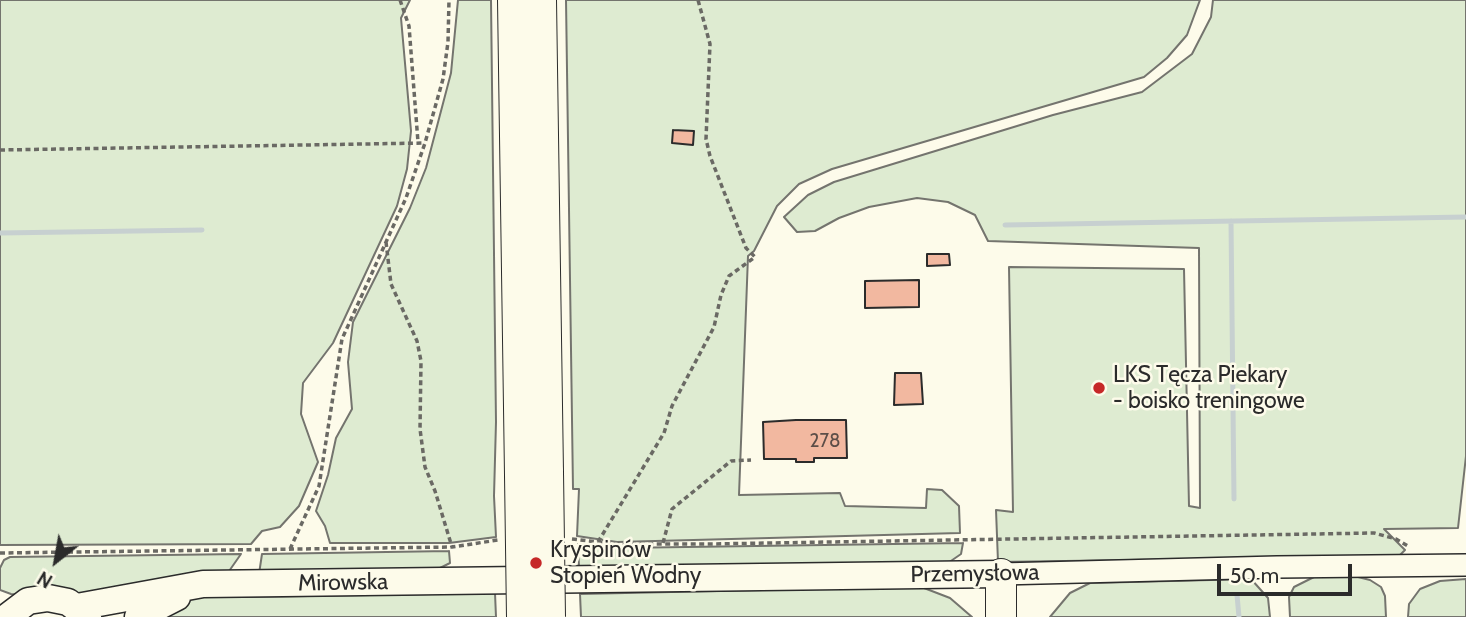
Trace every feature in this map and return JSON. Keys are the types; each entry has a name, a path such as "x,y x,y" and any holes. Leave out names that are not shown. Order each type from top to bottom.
{"highway":[{"path":"513,0 534,474 550,617"},
{"path":"522,617 534,474 541,0"},
{"path":"1001,574 1001,617"}],"main road":[{"name":"Przemysłowa","path":"484,580 1001,574"},
{"name":"Mirowska","path":"83,612 203,584 484,580"},
{"name":"Mirowska","path":"138,617 203,584"},
{"path":"8,607 48,597 68,601 83,612"}],"street":[{"name":"Przemysłowa","path":"1001,574 1466,565"}],"path":[{"path":"400,0 409,26 418,142"},
{"path":"290,549 319,485 338,354 347,325 406,198 425,143 443,79 448,42 449,0"},
{"path":"598,542 664,433 672,406 715,327 729,276 755,257 746,248 706,139 710,44 698,0"},
{"path":"0,150 425,143"},
{"path":"386,240 391,284 417,341 421,361 420,429 425,467 452,547"},
{"path":"663,543 672,509 731,461 751,460"},
{"path":"568,538 598,542 663,543 1374,533 1409,546"},
{"path":"0,553 452,547 499,539"}],"green space":[{"path":"0,0 410,0 401,18 411,131 407,169 397,206 333,343 303,383 301,414 318,462 299,506 280,527 262,531 251,544 0,545"},
{"path":"458,0 491,0 496,537 449,543 330,543 325,526 316,511 336,438 352,409 348,362 353,322 410,208 426,168 451,73"},
{"path":"566,0 1200,0 1187,35 1167,58 1144,77 832,169 799,184 777,206 754,251 748,256 739,495 840,493 845,506 926,508 927,489 942,490 959,506 960,533 617,542 577,536 579,489 573,489"},
{"path":"1213,0 1466,0 1466,456 1458,528 1384,529 1405,550 1399,556 998,562 996,510 1013,512 1009,267 1184,269 1189,506 1200,508 1199,248 988,241 975,215 948,202 917,198 869,207 839,218 815,231 797,232 784,217 808,195 834,182 1053,115 1142,92 1192,54 1211,17"},
{"path":"963,543 961,554 948,563 579,568 578,544 617,548"},
{"path":"449,551 450,563 436,570 259,574 262,554"},
{"path":"241,554 227,574 96,600 11,594 0,590 0,568 4,560 10,557"},
{"path":"1314,577 1358,577 1370,580 1381,587 1385,596 1386,617 1290,617 1289,597 1294,587"},
{"path":"1251,579 1268,598 1270,617 1050,617 1070,593 1090,583"},
{"path":"1466,579 1466,617 1408,617 1409,604 1420,589 1440,581"},
{"path":"924,588 950,598 972,617 581,617 580,594"},
{"path":"495,593 496,617 151,617 181,602 210,594 246,597"}],"building":[{"path":"673,130 694,131 693,145 672,143"},
{"path":"927,254 949,254 950,265 927,266"},
{"path":"919,280 919,307 865,308 865,281"},
{"path":"895,373 921,373 923,404 894,405"},
{"path":"846,420 847,458 814,458 814,462 764,459 763,422"}],"waterway":[{"path":"1005,225 1466,217"},
{"path":"1231,221 1234,499"},
{"path":"0,233 202,230"},
{"path":"1237,595 1239,617"}],"place":[{"name":"LKS Tęcza Piekary - boisko treningowe","path":"1099,388"},
{"name":"Kryspinów Stopień Wodny","path":"536,563"}]}
